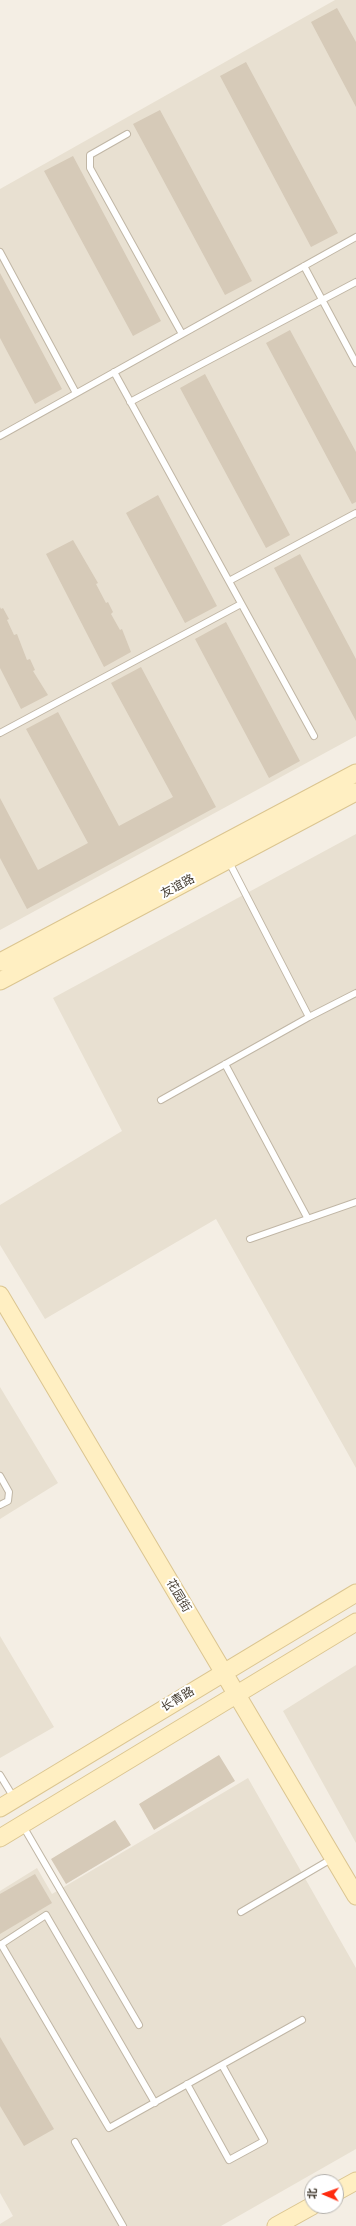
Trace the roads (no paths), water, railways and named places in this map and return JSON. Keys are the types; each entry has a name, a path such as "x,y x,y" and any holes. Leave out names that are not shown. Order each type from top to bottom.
{"street":[{"name":"友谊路","path":"0,962 356,773"},
{"name":"友谊路","path":"0,981 356,792"},
{"name":"花园街","path":"0,1295 8,1315 237,1694 356,1896"},
{"name":"长青路","path":"0,1808 356,1593"},
{"path":"0,1838 356,1622"},
{"path":"344,2188 356,2181"},
{"path":"276,2226 304,2210"}],"lane":[{"path":"127,134 90,156 90,168 182,334"},
{"path":"0,436 356,237"},
{"path":"0,252 76,393"},
{"path":"304,266 356,363"},
{"path":"130,402 356,282"},
{"path":"114,372 314,736"},
{"path":"228,581 356,513"},
{"path":"0,733 241,604"},
{"path":"228,860 309,1017"},
{"path":"160,1100 309,1017 356,993"},
{"path":"225,1064 308,1219"},
{"path":"250,1239 356,1202"},
{"path":"0,1476 9,1492 8,1501 0,1505"},
{"path":"0,1775 15,1799"},
{"path":"22,1824 139,2025"},
{"path":"241,1912 333,1858"},
{"path":"155,2103 46,1915 1,1944 109,2128 155,2103 302,2020"},
{"path":"187,2084 229,2160 264,2141 222,2065"},
{"path":"75,2142 123,2226"}]}
